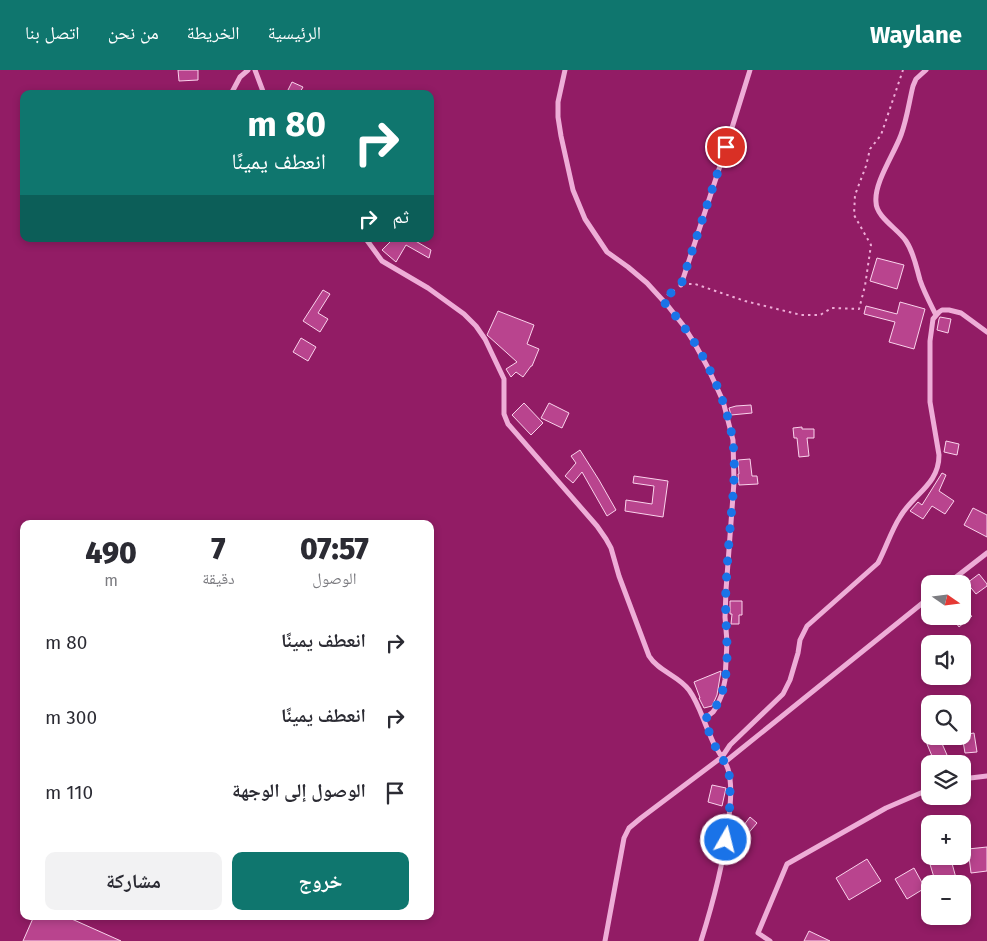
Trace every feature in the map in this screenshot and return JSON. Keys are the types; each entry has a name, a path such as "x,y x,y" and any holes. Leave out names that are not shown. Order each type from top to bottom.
{"street":[{"path":"233,90 240,77 248,70"},
{"path":"255,70 262,90"},
{"path":"565,70 558,102 558,117 573,190 586,220 607,252 634,272 662,300 683,325 708,366 723,401 733,440 734,482 726,590 725,618 727,642 725,680 717,706 704,720"},
{"path":"681,285 750,70"},
{"path":"926,70 916,79 913,86 902,133 881,178 875,201 879,212 904,238 912,250 924,292 936,315"},
{"path":"368,242 382,261 449,302 464,314 481,332 504,378 504,414 508,424 597,526 606,539 611,548 619,576 649,656 656,664 688,689 716,748 728,768 730,780 728,822 718,880 701,941"},
{"path":"606,941 626,832 641,818 722,757 730,745 784,694 798,653 802,633 878,563 900,516 930,483 935,474 939,455 930,402 930,341 932,324 936,315 942,310 961,313 987,332"},
{"path":"958,575 987,552"},
{"path":"725,762 921,604"},
{"path":"971,779 987,776"},
{"path":"770,941 758,934 788,864 886,808 921,793"}],"path":[{"path":"662,300 681,285 695,284 745,301 801,315 820,315 832,308 859,309 865,286 871,245 854,215 855,195 870,149 881,135 903,70"}],"building":[{"path":"178,70 198,70 198,80 179,81"},
{"path":"292,82 303,87 301,90 288,90"},
{"path":"390,242 417,242 431,250 429,258 406,245 396,262 382,250"},
{"path":"877,258 904,265 897,289 870,281"},
{"path":"323,290 330,294 318,313 328,319 320,332 303,321"},
{"path":"900,302 925,309 914,349 889,342 895,322 864,314 866,306 897,314"},
{"path":"498,311 534,325 527,344 539,349 532,366 523,377 516,372 511,377 506,369 517,362 487,335"},
{"path":"940,317 951,319 948,333 937,330"},
{"path":"301,338 316,347 308,361 293,352"},
{"path":"524,403 543,423 531,435 512,415"},
{"path":"549,403 569,413 562,428 541,418"},
{"path":"751,405 752,413 731,415 729,408"},
{"path":"802,427 802,429 814,429 814,438 807,438 809,456 799,457 797,438 794,438 793,428"},
{"path":"946,441 959,444 957,455 944,452"},
{"path":"580,450 616,510 607,516 582,472 573,483 565,476 576,463 571,456"},
{"path":"750,459 752,476 757,476 758,484 739,485 738,460"},
{"path":"942,473 946,475 939,491 954,501 945,514 932,506 923,519 910,511 918,502 922,505"},
{"path":"634,476 668,481 663,517 625,511 626,500 652,504 654,486 633,483"},
{"path":"973,508 987,515 987,537 964,525"},
{"path":"979,574 987,586 976,594 971,588 971,580"},
{"path":"730,601 742,601 742,615 739,615 739,624 731,624"},
{"path":"721,671 717,695 713,704 704,708 694,682"},
{"path":"974,733 977,752 965,753 964,745 971,745 971,734"},
{"path":"927,745 943,745 947,755 932,755"},
{"path":"712,785 726,788 722,806 708,802"},
{"path":"750,817 757,823 740,843 734,838"},
{"path":"987,847 987,871 971,873 971,849"},
{"path":"867,859 881,881 849,900 836,878"},
{"path":"930,865 952,865 955,875 933,875"},
{"path":"914,868 921,881 921,890 907,899 895,879"},
{"path":"32,920 74,920 121,941 23,941"},
{"path":"809,931 830,941 804,941"}],"route":[{"path":"726,147 681,285 662,300 683,325 708,366 723,401 733,440 734,482 725,618 727,663 722,694 713,712 704,720 716,748 728,768 730,804 726,840"}]}
